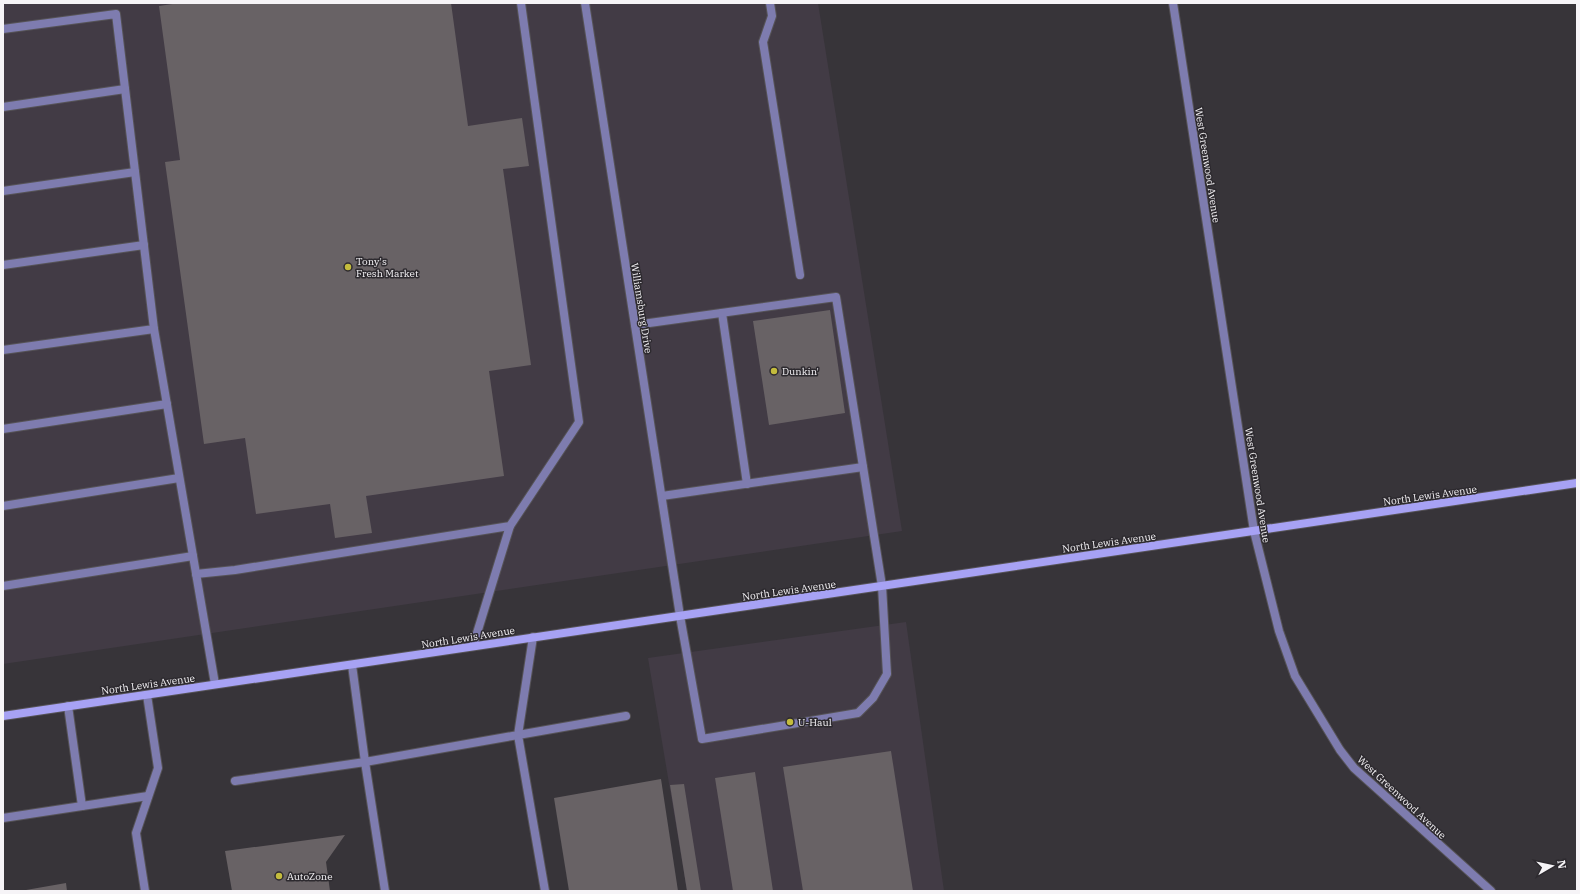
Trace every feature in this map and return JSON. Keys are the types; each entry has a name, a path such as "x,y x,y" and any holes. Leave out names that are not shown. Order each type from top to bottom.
{"main road":[{"name":"North Lewis Avenue","path":"3,716 1577,483"}],"street":[{"path":"473,646 510,526 579,422 521,3"},
{"name":"Williamsburg Drive","path":"585,3 680,616 702,739 858,714 873,698 886,674 882,586"},
{"path":"770,3 772,16 763,42 800,275"},
{"name":"West Greenwood Avenue","path":"1173,3 1254,531 1279,631 1295,676 1340,750 1354,768 1491,891"},
{"path":"3,29 116,14 154,329 215,684"},
{"path":"3,106 125,89"},
{"path":"3,191 135,172"},
{"path":"3,265 144,245"},
{"path":"635,325 836,296 882,586"},
{"path":"722,313 747,484"},
{"path":"3,350 154,329"},
{"path":"3,429 167,404"},
{"path":"662,496 864,468"},
{"path":"3,506 179,478"},
{"path":"196,574 235,570 510,526"},
{"path":"3,586 193,556"},
{"path":"533,637 518,735 545,891"},
{"path":"352,665 385,891"},
{"path":"145,891 136,833 158,768 147,695"},
{"path":"68,706 82,806"},
{"path":"235,782 366,762 626,716"},
{"path":"3,818 148,796"}],"shaded area":[{"path":"3,3 818,3 902,531 3,664"},
{"name":"U-Haul","path":"906,622 944,891 687,891 648,658"}],"building":[{"name":"Tony's Fresh Market","path":"179,3 451,3 468,126 522,118 529,166 503,169 531,365 489,371 504,476 366,496 372,533 335,538 330,504 256,514 245,438 204,444 165,162 180,160 159,6"},
{"path":"830,310 845,413 769,425 753,321"},
{"path":"891,751 913,891 803,891 783,767"},
{"path":"755,772 773,891 733,891 715,778"},
{"path":"661,779 678,891 569,891 554,798"},
{"path":"684,784 701,891 687,891 670,785"},
{"name":"AutoZone","path":"345,835 326,862 330,891 232,891 225,851"},
{"path":"66,883 67,891 26,891 26,890"}],"place":[{"name":"Tony's Fresh Market","path":"348,267"},
{"name":"Dunkin'","path":"774,371"},
{"name":"U-Haul","path":"790,722"},
{"name":"AutoZone","path":"279,876"}]}
